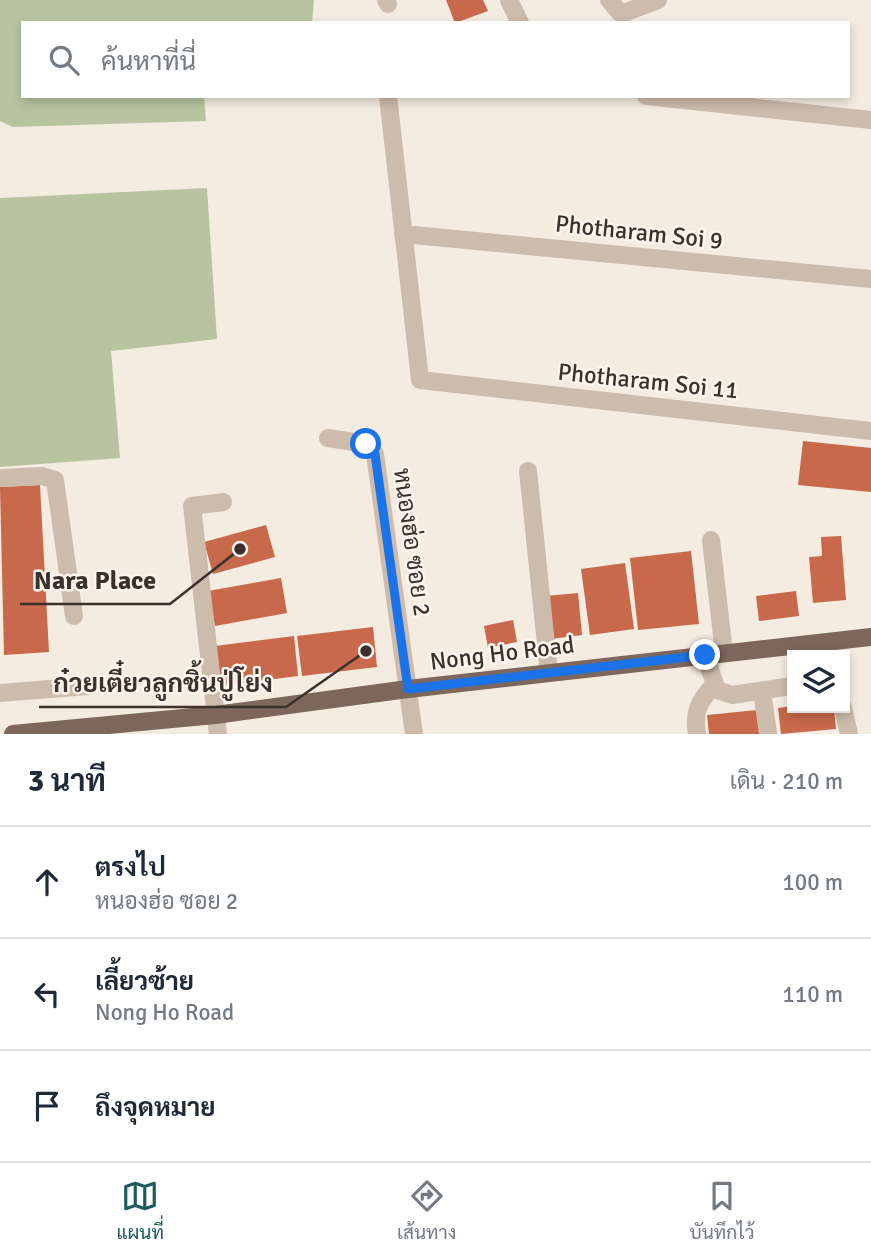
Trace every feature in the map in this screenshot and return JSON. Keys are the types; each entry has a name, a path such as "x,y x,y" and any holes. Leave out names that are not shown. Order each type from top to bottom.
{"main road":[{"name":"Nong Ho Road","path":"798,650 871,637"},
{"name":"Nong Ho Road","path":"13,734 215,715 408,689 705,655 787,650"}],"street":[{"path":"509,0 519,21"},
{"path":"609,0 621,14 658,0"},
{"path":"388,98 403,233"},
{"path":"664,98 871,121"},
{"name":"Photharam Soi 9","path":"403,233 871,279"},
{"name":"Photharam Soi 11","path":"403,233 420,380 871,431"},
{"name":"หนองฮ่อ ซอย 2","path":"328,438 366,444 375,454 414,734"},
{"path":"528,471 549,673"},
{"path":"0,478 42,475 55,480 74,616"},
{"path":"218,734 192,506 223,502"},
{"path":"711,540 724,653"},
{"path":"705,655 713,686 717,690 732,695 787,687"},
{"path":"0,693 88,686"},
{"path":"697,734 694,720 700,701 713,686"},
{"path":"762,691 768,734"},
{"path":"844,713 849,734"}],"green space":[{"path":"0,0 314,0 312,21 21,21 21,98 204,98 206,121 13,127 0,121"},
{"path":"207,188 217,339 111,351 120,458 0,467 0,198"}],"building":[{"path":"446,0 483,0 488,11 454,21"},
{"path":"803,441 871,448 871,492 798,485"},
{"path":"40,485 49,652 4,655 0,487"},
{"path":"266,525 275,557 213,574 204,542"},
{"path":"841,536 846,600 813,603 809,557 822,556 821,537"},
{"path":"691,551 699,624 638,630 630,558"},
{"path":"625,563 634,629 590,635 581,569"},
{"path":"281,578 287,613 215,626 208,591"},
{"path":"796,591 799,616 759,621 756,596"},
{"path":"578,593 582,635 550,639 546,596"},
{"path":"513,620 517,642 488,648 484,626"},
{"path":"373,627 377,667 302,676 297,636"},
{"path":"294,636 298,676 220,686 215,646"},
{"path":"787,707 787,713 834,713 836,729 781,734 778,708"},
{"path":"757,710 760,734 709,734 707,715"}],"place":[{"name":"Nara Place","path":"240,549"},
{"name":"ก๋วยเตี๋ยวลูกชิ้นปู่โย่ง","path":"366,651"}],"route":[{"path":"366,444 375,454 408,689 705,655"}]}
